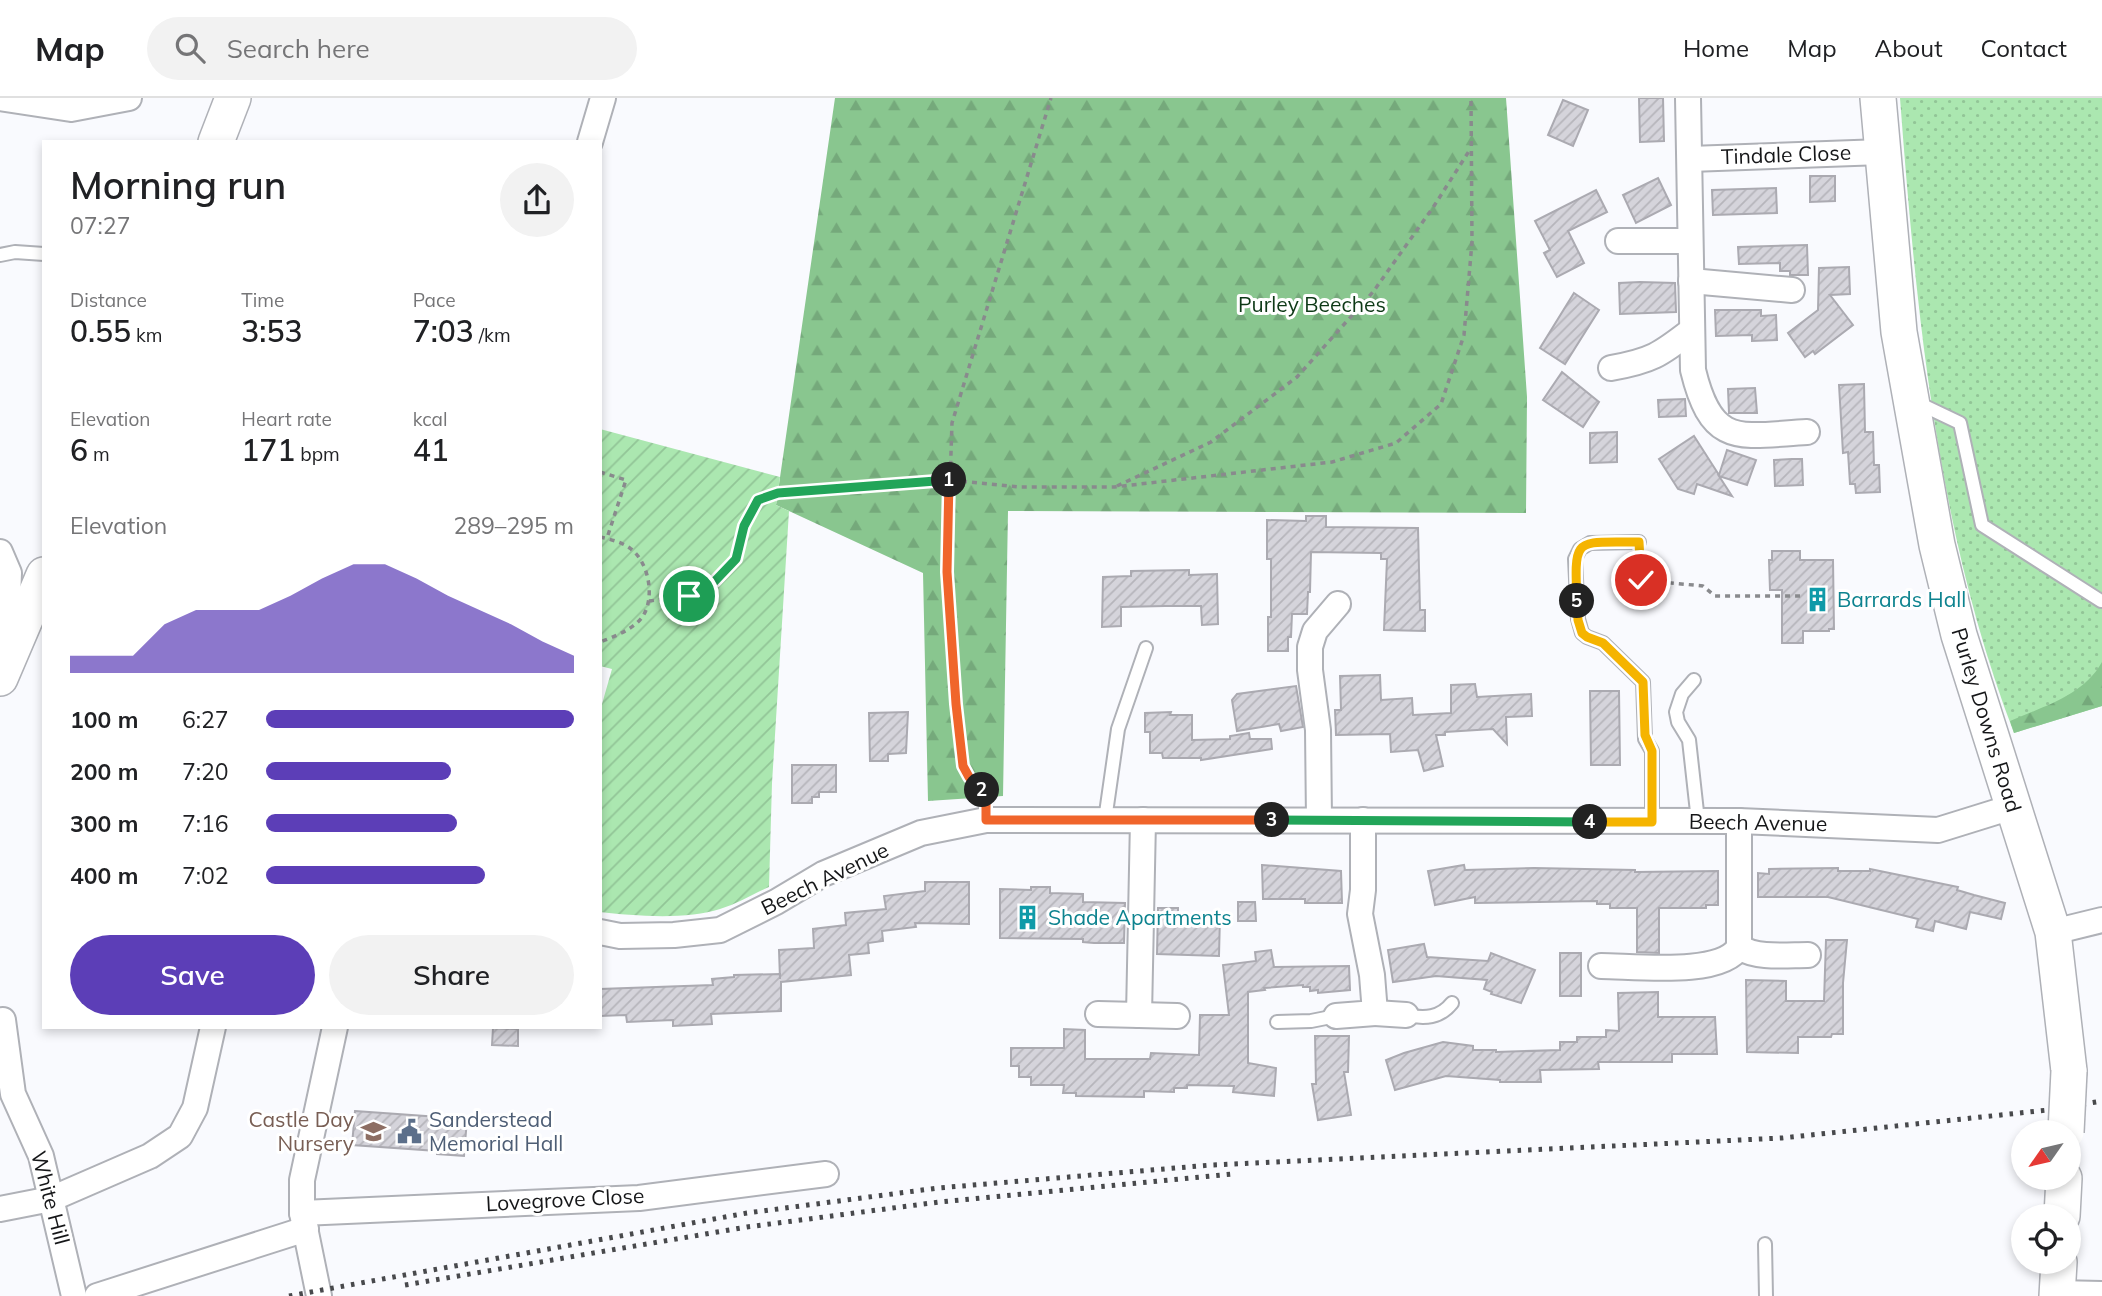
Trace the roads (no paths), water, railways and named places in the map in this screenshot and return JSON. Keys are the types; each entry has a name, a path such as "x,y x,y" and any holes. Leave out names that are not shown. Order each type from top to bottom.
{"street":[{"path":"0,99 71,109 129,98"},
{"path":"217,140 233,98"},
{"path":"591,140 603,98"},
{"name":"Tindale Close","path":"1688,98 1693,370 1700,397 1710,417 1725,431 1741,436 1807,432"},
{"name":"Purley Downs Road","path":"1878,98 1899,332 1937,545 1959,635 2053,932 2069,1071 2067,1120"},
{"name":"Tindale Close","path":"1690,159 1882,152"},
{"path":"1618,241 1690,241"},
{"path":"1691,281 1792,290"},
{"path":"1611,368 1640,363 1661,354 1692,330"},
{"path":"0,552 9,573 2,670"},
{"path":"2,670 42,580"},
{"path":"1319,820 1318,730 1310,670 1310,647 1315,631 1338,604"},
{"name":"Beech Avenue","path":"602,932 620,936 674,935 720,930 776,902 823,874 921,833 986,820 1739,821 1938,830 2012,807"},
{"path":"1139,1015 1143,820"},
{"path":"1363,821 1363,890 1360,914 1372,975 1375,1013"},
{"path":"1601,966 1708,966 1730,957 1739,947 1739,821"},
{"path":"2053,932 2102,920"},
{"path":"1739,947 1767,955 1808,955"},
{"path":"1336,1016 1375,1013 1406,1015"},
{"path":"1098,1014 1177,1016"},
{"name":"White Hill","path":"1,1021 13,1094 41,1156 74,1296"},
{"path":"0,1209 51,1199 150,1156 180,1136 195,1108 213,1029"},
{"path":"319,1296 304,1221 302,1180 335,1029"},
{"name":"Lovegrove Close","path":"97,1296 304,1221 639,1198 826,1174"},
{"path":"2058,1284 2102,1294"}],"lane":[{"path":"0,255 15,252 42,254"},
{"path":"1912,400 1960,423 1982,525 2101,601"},
{"path":"1639,542 1590,543 1580,549 1575,559 1578,620 1582,633 1603,643 1643,682 1645,735 1652,751 1652,822"},
{"path":"1105,820 1118,729 1146,648"},
{"path":"1694,680 1682,694 1676,712 1678,722 1689,740 1698,821"},
{"path":"1406,1015 1439,1015 1452,1003"},
{"path":"1277,1022 1311,1021 1336,1016"},
{"path":"1765,1244 1766,1296"}],"railway":[{"path":"289,1296 747,1213 938,1188 1211,1165 1782,1138 2048,1110 2102,1101"},
{"path":"405,1285 747,1227 939,1202 1233,1174"}],"place":[{"name":"Barrards Hall","path":"1817,600"},
{"name":"Shade Apartments","path":"1028,918"},
{"name":"Castle Day Nursery","path":"374,1132"},
{"name":"Sanderstead Memorial Hall","path":"409,1132"}],"park label":[{"name":"Purley Beeches","path":"1312,305"}]}
